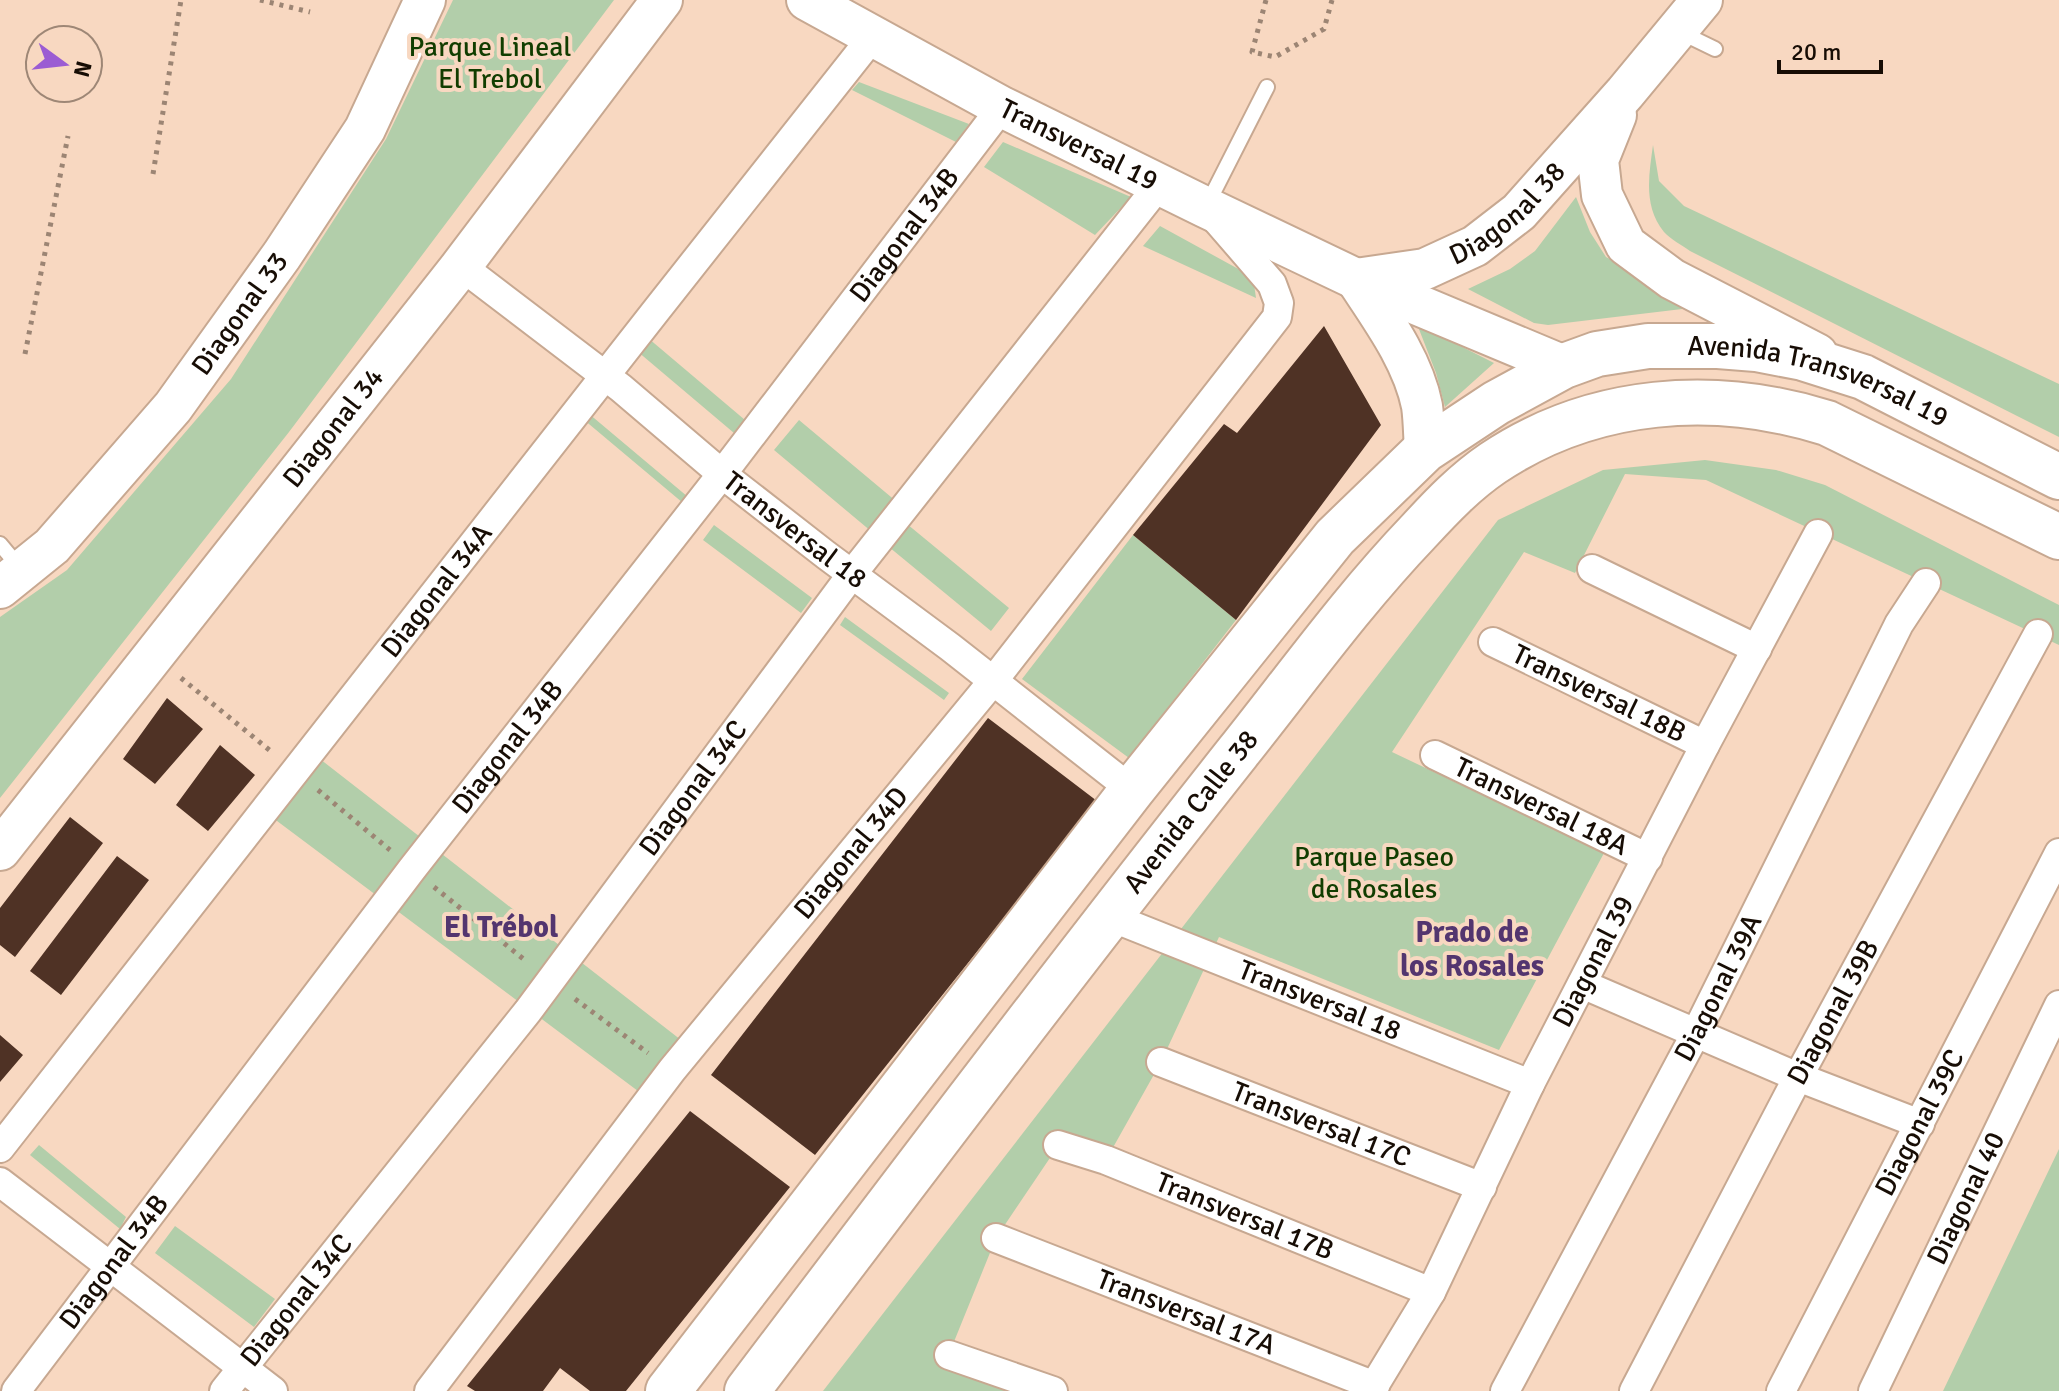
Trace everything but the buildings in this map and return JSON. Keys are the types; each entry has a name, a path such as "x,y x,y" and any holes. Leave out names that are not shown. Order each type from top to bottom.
{"main road":[{"name":"Diagonal 33","path":"7,568 52,546 173,407 282,255 365,129 425,0"},
{"name":"Diagonal 34","path":"0,850 461,266 662,0"},
{"name":"Transversal 19","path":"807,0 1002,107 1159,185 1356,279 1564,366"},
{"name":"Diagonal 38","path":"1356,279 1425,269 1475,246 1519,212 1625,93 1702,0"},
{"name":"Diagonal 38","path":"1625,93 1598,160 1602,195 1626,245 1672,279 1863,377"},
{"path":"1356,279 1387,326 1412,377 1422,406 1425,450"},
{"name":"Avenida Transversal 19","path":"1564,366 1597,354 1648,346 1718,346 1803,358 1863,377 2059,477"},
{"name":"Avenida Calle 38","path":"668,1391 1132,790 1335,537 1425,450 1496,403 1564,366"},
{"name":"Avenida Calle 38","path":"747,1391 1108,916 1382,569 1454,494 1494,463 1540,437 1588,418 1655,403 1696,401 1750,404"},
{"name":"Avenida Transversal 19","path":"1750,404 1790,411 1827,423 2059,537"}],"street":[{"name":"Diagonal 34A","path":"0,1148 602,376 874,35"},
{"name":"Diagonal 34B","path":"16,1391 412,869 722,474 1002,107"},
{"name":"Diagonal 34C","path":"224,1391 572,955 852,574 1159,185"},
{"name":"Diagonal 34D","path":"429,1391 672,1070 993,681 1277,317 1279,303 1272,284 1205,207"},
{"name":"Transversal 18","path":"461,266 621,388 722,474 1132,790"},
{"name":"Diagonal 39","path":"1373,1388 1431,1292 1530,1084 1818,534"},
{"path":"1592,569 1757,649"},
{"name":"Diagonal 39A","path":"1505,1391 1696,1033 1899,624 1926,583"},
{"name":"Diagonal 39B","path":"1634,1391 1798,1077 2038,634"},
{"name":"Transversal 18B","path":"1493,642 1705,745"},
{"name":"Transversal 18A","path":"1435,755 1648,858"},
{"name":"Diagonal 39C","path":"1781,1391 2059,853"},
{"name":"Transversal 18","path":"1108,916 1530,1084"},
{"path":"1582,984 1798,1077 1920,1124"},
{"name":"Diagonal 40","path":"1873,1391 2059,1005"},
{"name":"Transversal 17C","path":"1161,1062 1482,1187"},
{"name":"Transversal 17B","path":"1058,1145 1106,1160 1431,1292"},
{"path":"0,1182 273,1391"},
{"name":"Transversal 17A","path":"996,1238 1373,1388"},
{"path":"949,1355 1053,1391"}],"lane":[{"path":"1676,30 1715,49"},
{"path":"1205,207 1267,87"}],"path":[{"path":"153,174 181,0"},
{"path":"260,0 310,12"},
{"path":"1266,0 1252,52 1275,57 1324,29 1332,0"},
{"path":"25,354 68,136"}],"green space":[{"name":"Parque Lineal El Trebol","path":"453,0 614,0 289,432 0,798 0,617 67,570 231,379 386,139"},
{"path":"859,82 969,124 956,142 852,90"},
{"path":"1003,142 1131,197 1095,235 984,167"},
{"path":"1653,145 1659,181 1684,206 2059,384 2059,437 1673,240 1657,222 1650,201"},
{"path":"1576,197 1590,232 1606,257 1699,307 1548,325 1534,323 1468,289 1510,269 1535,251"},
{"path":"1160,226 1253,277 1256,298 1143,246"},
{"path":"1417,324 1494,363 1445,407 1436,373"},
{"path":"648,338 745,420 734,433 637,351"},
{"path":"588,413 688,497 683,503 583,419"},
{"path":"799,420 897,502 872,532 774,450"},
{"name":"Parque Paseo de Rosales","path":"1705,460 1776,470 1825,485 2059,605 2059,645 1706,480 1625,474 1575,573 1524,552 1392,752 1604,853 1499,1050 1219,937 1161,1062 1106,1160 1058,1146 996,1238 949,1354 1019,1391 823,1391 1498,520 1603,470"},
{"path":"907,524 1009,608 991,631 889,547"},
{"path":"714,525 812,598 801,613 703,540"},
{"path":"1133,535 1236,620 1129,758 1022,679"},
{"path":"845,617 949,693 944,700 840,625"},
{"path":"311,752 690,1047 650,1100 265,812"},
{"path":"39,1145 126,1217 120,1229 30,1155"},
{"path":"2059,1149 2059,1391 1943,1391"},
{"path":"175,1226 275,1299 254,1327 155,1253"}],"district":[{"name":"El Trébol","path":"501,927"},
{"name":"Prado de los Rosales","path":"1472,949"}]}
